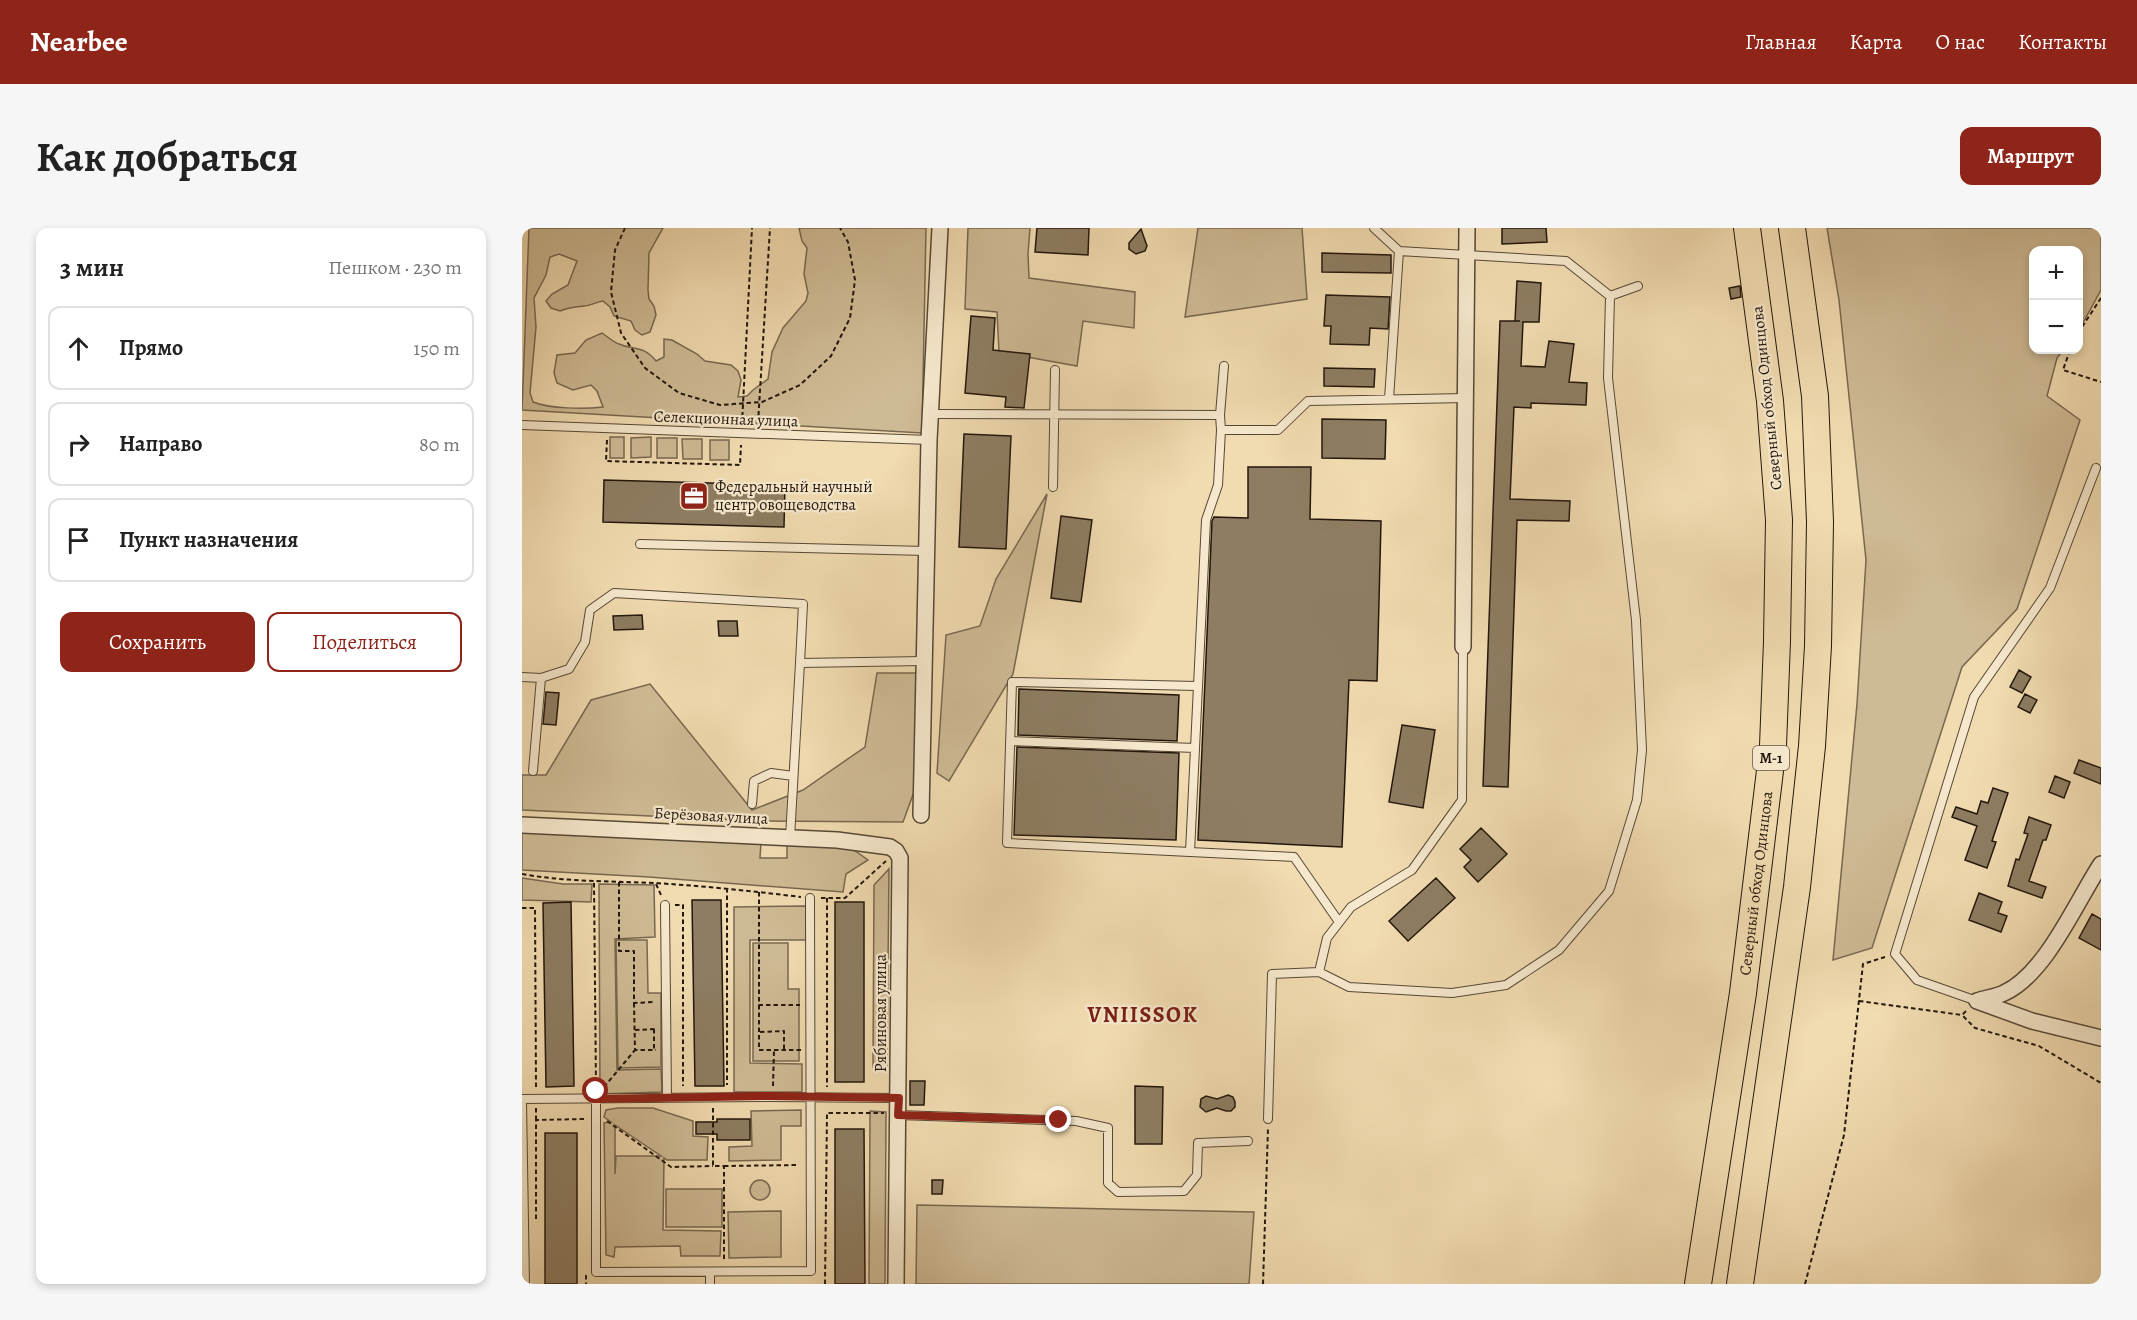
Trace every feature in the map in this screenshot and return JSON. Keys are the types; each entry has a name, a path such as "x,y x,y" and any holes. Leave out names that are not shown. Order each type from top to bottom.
{"highway":[{"name":"Северный обход Одинцова","path":"1698,1284 1743,993 1773,746 1779,520 1770,401 1747,228"},
{"name":"М-1","path":"1740,1284 1797,887 1812,746 1818,646 1820,522 1815,396 1792,228"}],"street":[{"path":"921,815 929,441 940,228"},
{"path":"1463,647 1467,228"},
{"name":"Берёзовая улица","path":"522,825 837,840 890,847 896,851"},
{"name":"Рябиновая улица","path":"896,851 900,858 899,1098 894,1114 896,1284"},
{"path":"1977,1000 2004,993 2021,982 2042,961 2101,864"},
{"path":"1977,1000 2032,1022 2101,1038"}],"lane":[{"path":"1374,228 1399,251 1566,261 1610,296"},
{"path":"1389,399 1399,251"},
{"path":"1610,296 1638,286"},
{"path":"1268,1119 1272,974 1319,972 1349,987 1452,993 1506,985 1559,951 1609,891 1637,800 1642,750 1636,620 1608,378 1610,296"},
{"path":"1190,852 1206,520 1218,485 1224,366"},
{"path":"1053,487 1055,370"},
{"path":"1221,430 1278,430 1308,401 1466,398"},
{"path":"931,414 1220,415"},
{"name":"Селекционная улица","path":"522,425 929,441"},
{"path":"1977,1000 1917,980 1894,954 1974,697 2050,588 2096,468"},
{"path":"640,544 926,551"},
{"path":"522,677 541,678 569,669 585,642 590,610 614,593 803,604 790,838"},
{"path":"1319,972 1327,938 1351,907 1412,870 1462,800 1463,647"},
{"path":"800,663 924,661"},
{"path":"533,771 541,678"},
{"path":"1197,686 1012,682 1007,843 1294,857 1339,922"},
{"path":"1010,741 1195,748"},
{"path":"752,804 754,781 771,773 793,776"},
{"path":"596,1099 596,1272 811,1271 810,898"},
{"path":"665,905 667,1098"},
{"path":"525,1284 522,1100 713,1097 899,1098"},
{"path":"894,1114 1076,1121 1108,1128 1108,1183 1118,1192 1184,1191 1197,1175 1197,1143 1248,1141"},
{"path":"710,1272 710,1284"}],"path":[{"path":"625,228 615,250 611,292 621,333 645,368 679,393 720,405 760,402 800,385 831,356 850,318 855,280 848,242 840,228"},
{"path":"608,428 606,461 740,465 752,228"},
{"path":"758,433 770,228"},
{"path":"2083,327 2101,298"},
{"path":"2069,354 2063,369 2101,382"},
{"path":"522,874 560,881 727,888 810,898 845,898 896,851"},
{"path":"594,882 596,1099"},
{"path":"601,1091 635,1050 634,951 620,951 619,882"},
{"path":"727,888 728,1097"},
{"path":"759,892 759,1050 827,1050"},
{"path":"825,1284 827,898"},
{"path":"522,908 535,908 536,1226"},
{"path":"1805,1284 1844,1135 1863,964 1894,954"},
{"path":"1962,1015 1977,1000"},
{"path":"1859,1001 1962,1015 1975,1028 2039,1046 2101,1083"},
{"path":"634,1003 666,1002"},
{"path":"759,1005 810,1005"},
{"path":"654,1029 654,1050"},
{"path":"634,1030 666,1029"},
{"path":"759,1032 784,1031 784,1050"},
{"path":"635,1050 683,1050"},
{"path":"773,1089 774,1050"},
{"path":"713,1097 713,1166"},
{"path":"827,1113 894,1114"},
{"path":"1263,1284 1268,1119"},
{"path":"536,1120 607,1120 671,1167 826,1165"},
{"path":"724,1166 724,1261"},
{"path":"586,1272 586,1284"}],"shaded area":[{"path":"529,228 663,228 649,253 649,299 656,315 650,332 642,335 635,330 631,321 614,316 610,307 603,301 560,311 551,308 546,301 552,294 568,285 577,261 559,254 550,257 546,275 534,298 536,327 530,393 533,402 577,408 603,407 597,391 591,385 573,390 557,383 554,373 557,355 575,353 586,340 602,333 617,343 647,353 656,361 664,357 664,339 672,340 705,361 731,365 738,371 741,380 738,397 747,396 768,379 772,352 783,328 806,301 808,293 804,274 807,248 802,241 799,228 926,228 922,433 522,410"},
{"path":"968,228 1030,228 1029,278 1135,292 1134,328 1083,321 1077,366 999,352 997,312 965,309"},
{"path":"1198,228 1302,228 1307,299 1185,317"},
{"path":"1827,228 2101,228 2101,290 2083,323 2083,246 2029,246 2029,354 2060,354 2047,396 2080,420 2017,609 1962,667 1872,948 1833,960 1857,704 1866,560 1839,300"},
{"path":"610,437 624,437 624,458 610,458"},
{"path":"651,437 651,457 631,458 631,438"},
{"path":"657,438 677,438 677,458 657,458"},
{"path":"682,439 702,439 702,459 683,459"},
{"path":"710,440 729,440 729,460 710,460"},
{"path":"1047,494 1013,674 949,781 937,773 946,635 980,626 996,579"},
{"path":"877,673 918,673 915,789 903,822 757,821 522,810 522,775 546,775 591,700 650,684 752,810 803,790 865,747"},
{"path":"522,831 761,842 760,858 787,858 787,844 851,848 868,860 846,874 843,892 522,870"},
{"path":"889,869 887,1069 873,1067 874,885"},
{"path":"522,878 563,884 592,884 591,902 522,900"},
{"path":"599,884 654,885 655,937 615,939 617,1070 661,1069 662,1092 600,1094"},
{"path":"806,906 806,940 750,940 750,1063 802,1064 802,1092 734,1092 734,907"},
{"path":"616,940 647,940 648,993 661,993 661,1067 618,1068"},
{"path":"753,943 788,943 788,989 799,989 799,1061 753,1061"},
{"path":"653,1108 693,1121 693,1136 708,1137 707,1160 667,1160 664,1158 663,1230 721,1231 720,1256 681,1256 680,1246 615,1247 614,1257 606,1255 604,1123 611,1122 604,1117 606,1110","holes":["615,1125 661,1156 616,1156 615,1174"]},
{"path":"801,1110 801,1126 781,1126 781,1160 729,1161 729,1147 752,1146 751,1111"},
{"path":"870,1111 886,1112 885,1284 869,1284"},
{"path":"760,1180 767,1183 770,1190 767,1197 760,1200 753,1197 750,1190 753,1183"},
{"path":"666,1189 722,1189 722,1227 666,1227"},
{"path":"917,1205 1254,1212 1249,1284 916,1284"},
{"path":"781,1211 781,1257 729,1258 728,1212"}],"building":[{"path":"1037,228 1089,228 1088,255 1035,252"},
{"path":"1502,228 1546,228 1547,242 1502,244"},
{"path":"1141,229 1147,246 1145,251 1136,254 1129,249 1129,243"},
{"path":"1322,253 1391,255 1391,273 1322,272"},
{"path":"1517,281 1541,283 1539,322 1523,322 1521,366 1545,367 1549,341 1574,344 1569,382 1587,383 1586,405 1531,403 1531,408 1514,407 1510,499 1570,501 1569,521 1517,520 1508,787 1483,786 1500,321 1515,321"},
{"path":"1740,286 1741,297 1731,299 1729,288"},
{"path":"1326,295 1390,297 1388,329 1370,328 1369,345 1330,344 1331,326 1324,326"},
{"path":"971,316 995,318 993,350 1030,354 1024,408 1005,407 1006,397 965,393"},
{"path":"1324,368 1375,369 1374,387 1324,386"},
{"path":"1322,419 1386,420 1385,459 1322,458"},
{"path":"964,434 1011,436 1006,549 959,547"},
{"path":"1248,467 1311,467 1310,519 1381,521 1377,681 1349,680 1342,847 1198,840 1212,521 1214,517 1248,518"},
{"name":"Федеральный научный центр овощеводства","path":"604,480 785,485 784,527 603,522"},
{"path":"1061,516 1092,520 1081,602 1051,598"},
{"path":"642,615 643,629 614,630 613,616"},
{"path":"718,621 737,621 738,636 719,636"},
{"path":"2019,670 2031,677 2022,693 2010,687"},
{"path":"1019,689 1179,695 1177,741 1018,735"},
{"path":"546,692 559,693 556,725 543,724"},
{"path":"2025,694 2037,700 2030,713 2018,707"},
{"path":"1402,725 1435,730 1423,808 1389,802"},
{"path":"1017,747 1179,753 1176,840 1014,835"},
{"path":"2079,760 2101,768 2101,784 2074,773"},
{"path":"2055,776 2070,782 2064,798 2049,792"},
{"path":"1993,788 2008,793 1992,841 1996,842 1987,868 1965,860 1977,826 1952,817 1956,807 1977,814 1981,801 1988,803"},
{"path":"2029,817 2051,825 2046,840 2043,840 2029,881 2046,887 2042,898 2008,886 2016,859 2019,860 2028,834 2024,833"},
{"path":"1481,828 1507,854 1478,882 1464,867 1471,860 1460,849"},
{"path":"1436,878 1455,898 1408,941 1389,921"},
{"path":"1979,893 2002,902 1998,913 2007,916 2001,932 1969,920"},
{"path":"692,900 721,900 724,1086 695,1086"},
{"path":"571,902 574,1086 546,1087 543,903"},
{"path":"835,902 864,902 864,1082 835,1082"},
{"path":"2092,914 2101,919 2101,950 2079,938"},
{"path":"910,1081 925,1081 924,1105 910,1105"},
{"path":"1135,1086 1163,1087 1162,1144 1135,1144"},
{"path":"1228,1095 1233,1097 1235,1102 1235,1107 1231,1111 1217,1108 1206,1112 1200,1107 1201,1099 1206,1096 1217,1099"},
{"path":"717,1119 750,1119 750,1140 717,1140 717,1134 696,1134 696,1122 717,1122"},
{"path":"835,1129 864,1129 865,1284 835,1284"},
{"path":"545,1133 577,1133 577,1284 545,1284"},
{"path":"932,1180 943,1180 942,1194 932,1194"}],"place":[{"name":"Федеральный научный центр овощеводства","path":"694,496"}],"district":[{"name":"VNIISSOK","path":"1143,1015"}],"route":[{"path":"596,1091 596,1099 767,1096 899,1098 898,1115 1059,1120"}]}
